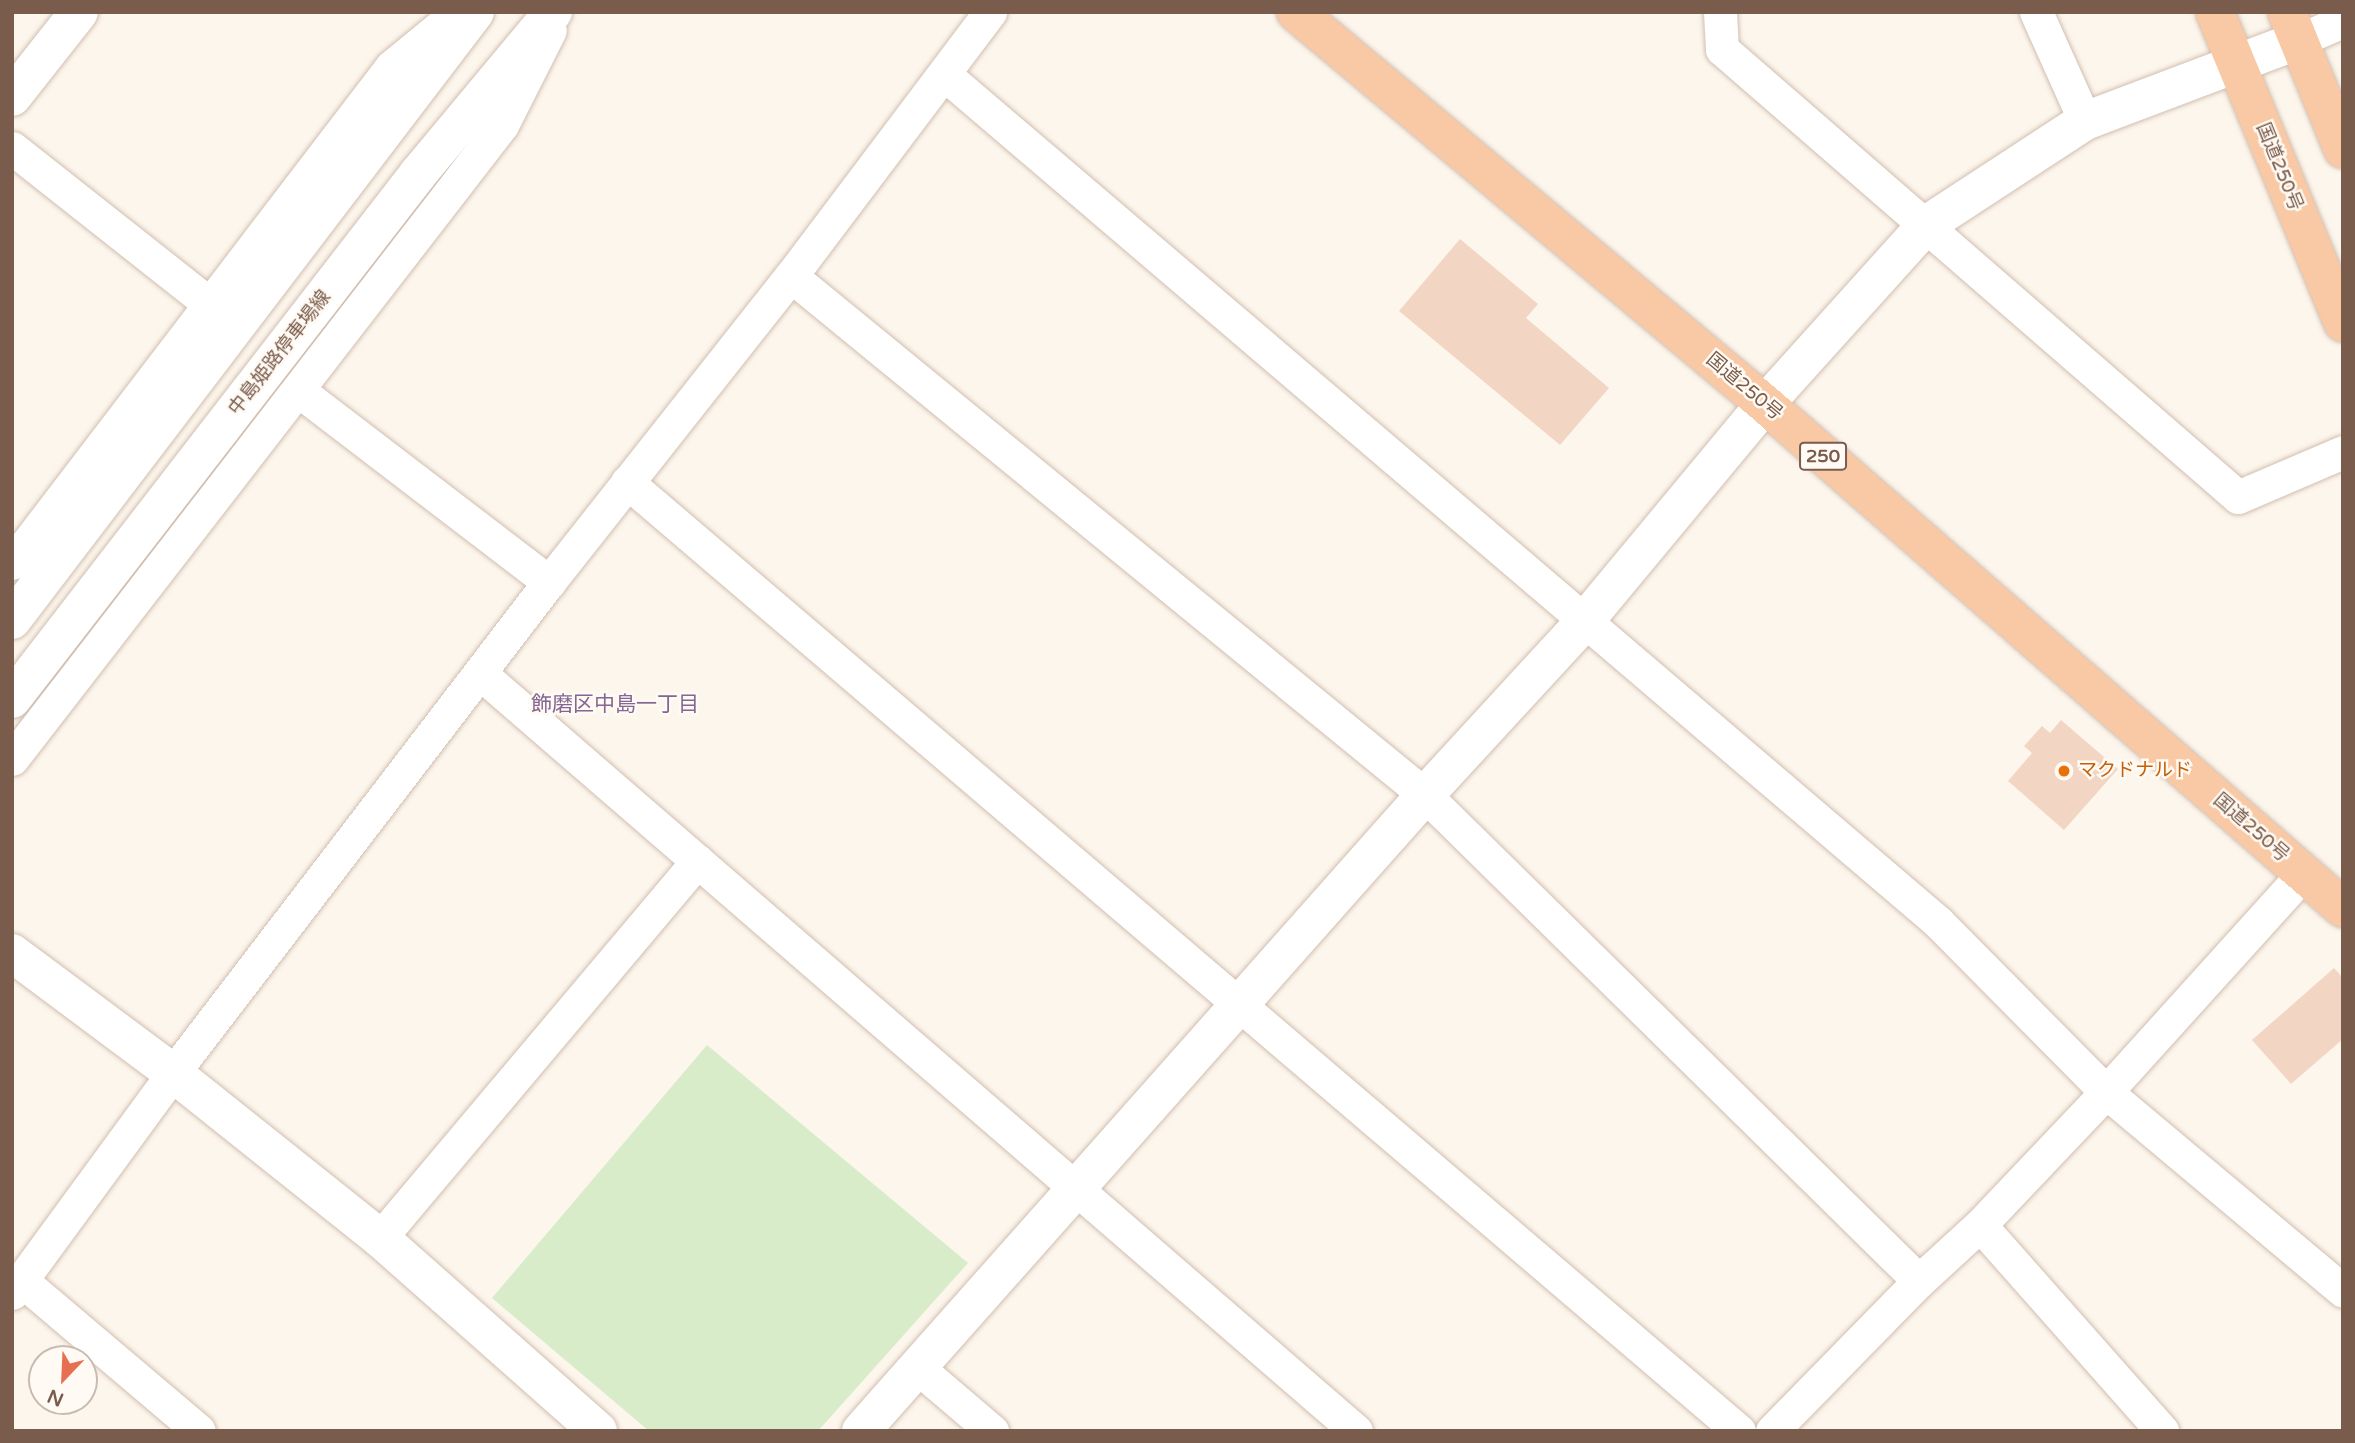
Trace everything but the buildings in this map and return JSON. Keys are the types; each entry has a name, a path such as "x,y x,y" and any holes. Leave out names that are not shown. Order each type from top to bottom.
{"highway":[{"name":"国道250号","path":"1296,12 1765,404 2343,908"},
{"name":"国道250号","path":"2215,12 2343,323"},
{"path":"2293,26 2343,149"}],"street":[{"path":"12,97 79,12"},
{"path":"12,563 212,305 391,67 458,12"},
{"path":"12,620 475,12"},
{"name":"中島姫路停車場線","path":"12,699 418,174 553,12"},
{"path":"12,760 502,125 559,12"},
{"path":"200,1431 17,1287 173,1073 549,582 792,276 990,12"},
{"path":"1720,12 1722,49 2238,497 2343,453"},
{"path":"2036,12 2085,121"},
{"path":"861,1431 1425,795 1584,622 1765,404 1926,225 2085,121 2236,62 2293,26 2343,21"},
{"path":"944,74 1938,922 2106,1092 2343,1291"},
{"path":"12,148 212,305"},
{"path":"792,276 1425,795 1919,1281"},
{"path":"299,391 549,582"},
{"path":"627,482 1739,1431"},
{"path":"481,674 1356,1431"},
{"path":"380,1238 698,861"},
{"path":"1772,1431 1919,1281 1980,1225 2106,1092 2303,874"},
{"path":"12,953 173,1073 380,1238 598,1431"},
{"path":"1980,1225 2162,1431"},
{"path":"917,1367 992,1431"}],"green space":[{"path":"707,1045 968,1263 818,1431 649,1431 492,1298"}],"place":[{"name":"マクドナルド","path":"2064,771"}],"district":[{"name":"飾磨区中島一丁目","path":"615,705"}]}
